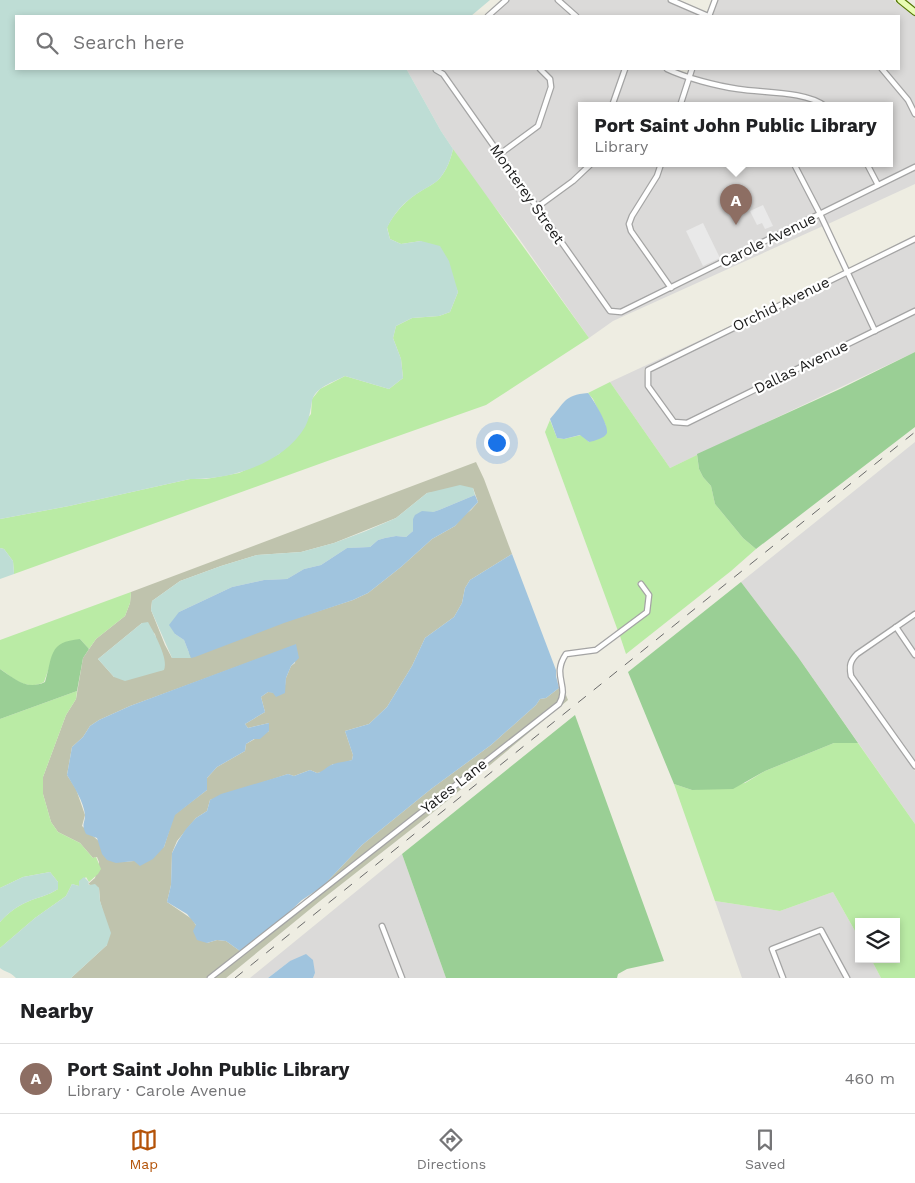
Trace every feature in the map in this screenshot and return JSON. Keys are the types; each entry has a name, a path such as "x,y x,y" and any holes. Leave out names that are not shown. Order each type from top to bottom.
{"main road":[{"path":"900,0 915,12"}],"street":[{"path":"489,15 506,0"},
{"path":"558,0 575,15"},
{"path":"671,0 707,15"},
{"path":"709,15 715,0"},
{"name":"Monterey Street","path":"436,70 443,74 610,311 621,312"},
{"path":"500,154 538,126 551,87 550,79 541,70"},
{"path":"613,102 625,70"},
{"path":"670,70 735,88 805,96 817,102"},
{"path":"681,102 692,70"},
{"path":"883,70 908,100 915,114"},
{"path":"536,208 573,181 588,167"},
{"path":"660,167 657,176 629,224 631,231 671,288"},
{"path":"796,167 820,214 875,331"},
{"path":"868,167 878,185"},
{"name":"Carole Avenue","path":"621,312 915,167"},
{"name":"Orchid Avenue","path":"687,423 674,422 648,386 648,370 915,239"},
{"name":"Dallas Avenue","path":"687,423 915,311"},
{"name":"Yates Lane","path":"210,978 559,704 563,692 559,676 561,661 566,654 596,650 647,612 649,595 641,584"},
{"path":"915,614 857,654 849,666 851,676 915,766"},
{"path":"896,627 915,655"},
{"path":"382,926 402,978"},
{"path":"783,978 772,949 820,930 847,978"}],"shaded area":[{"path":"0,0 490,0 472,15 15,15 15,70 407,70 453,149 445,171 440,178 404,204 387,228 390,239 401,244 421,241 440,246 449,261 458,292 450,312 439,316 412,318 396,326 393,338 401,359 403,378 389,389 345,376 321,389 314,396 305,427 283,451 269,460 238,473 206,479 190,479 0,519"},
{"path":"510,0 555,0 571,15 493,15"},
{"path":"562,0 666,0 700,15 579,15"},
{"path":"717,0 893,0 915,16 915,108 910,98 886,70 900,70 900,15 712,15"},
{"path":"407,70 432,70 441,76 609,313 623,315 819,218 823,226 613,321 589,338 518,237 473,179 441,131"},
{"path":"441,70 537,70 547,80 548,87 536,125 501,151 445,72"},
{"path":"545,70 622,70 610,102 578,102 578,167 585,167 571,180 537,205 503,155 540,127 553,87 552,78"},
{"path":"628,70 664,70 687,78 678,102 616,102"},
{"path":"695,70 879,70 906,101 915,120 915,165 879,182 872,167 893,167 893,102 822,102 807,94 736,86 693,75"},
{"path":"692,80 735,91 804,98 812,102 684,102"},
{"path":"591,167 657,167 655,175 630,214 627,225 629,232 667,287 621,310 612,308 540,209 575,183"},
{"path":"663,167 793,167 817,213 672,284 632,224 660,177"},
{"path":"799,167 865,167 874,184 822,211"},
{"path":"915,170 915,184 828,224 824,215"},
{"path":"763,205 773,226 765,229 762,223 757,225 750,211"},
{"path":"703,223 720,258 703,266 686,231"},
{"path":"915,242 915,309 876,328 850,273"},
{"path":"845,275 871,330 687,420 676,419 651,385 651,372"},
{"path":"915,314 915,352 670,468 610,382 750,317 644,369 646,387 672,423 689,425"},
{"path":"588,393 603,418 607,429 606,435 589,442 580,435 564,439 557,438 550,419 569,398"},
{"path":"915,442 915,611 855,652 846,668 849,677 915,771 915,824 798,657 741,582"},
{"path":"476,462 512,554 470,580 465,588 462,603 454,617 425,638 412,666 387,707 369,724 345,731 353,755 352,760 333,764 322,772 317,773 310,770 294,776 288,774 210,800 207,811 196,818 177,841 172,853 171,885 167,902 192,919 207,943 217,940 226,941 240,951 206,978 71,978 107,945 105,919 99,888 88,884 95,878 99,862 97,857 93,858 80,843 58,832 51,822 43,794 43,777 66,715 76,699 83,658 96,639 125,616 130,603 131,592","holes":["473,488 478,502 471,510 455,526 432,539 368,593 353,600 172,658 165,645 151,610 152,601 180,581 257,555 301,552 334,543 396,518 427,493","142,623 155,634 163,670 114,677 98,659","296,645 295,663 291,666 286,678 284,693 268,692 261,697 265,712 245,724 248,728 269,723 269,731 246,744 245,751 217,767 207,778 207,790 174,815 164,847 134,861 122,862 82,826 85,815 76,789 67,775 72,747 83,737 90,726 130,706"]},
{"path":"460,485 473,488 475,495 413,519 413,531 406,537 385,538 378,540 370,547 347,548 321,565 304,569 287,579 264,580 232,587 179,612 175,634 184,640 191,658 172,658 151,610 152,601 180,581 257,555 301,552 334,543 396,518 427,493"},
{"path":"475,495 478,502 455,526 432,539 368,593 353,600 284,623 191,658 184,640 175,634 169,625 179,612 232,587 264,580 287,579 304,569 321,565 347,548 370,547 378,540 385,538 406,537 413,531 415,515 422,511 433,512 439,510"},
{"path":"0,548 4,549 13,561 14,574 0,579"},
{"path":"512,554 556,670 559,688 546,698 540,699 536,705 491,745 431,789 362,845 323,886 302,900 240,951 226,941 217,940 207,943 197,940 193,931 196,925 187,914 167,902 171,885 172,853 186,829 196,818 207,811 210,800 221,794 288,774 294,776 310,770 317,773 333,764 352,760 353,755 345,731 369,724 387,707 412,666 425,638 454,617 462,603 465,588 470,580"},
{"path":"915,616 915,650 899,627"},
{"path":"148,622 163,653 164,670 125,681 114,677 98,659 142,623"},
{"path":"895,631 915,659 915,761 854,675 852,666 859,656"},
{"path":"296,644 299,658 291,666 286,678 285,693 276,697 273,693 268,692 261,697 265,712 245,724 248,728 269,723 269,731 260,739 254,739 246,744 245,751 217,767 207,778 207,790 175,815 164,847 153,859 140,866 134,861 116,863 107,860 102,854 97,838 86,834 83,826 85,815 83,805 67,775 72,747 83,737 90,726 130,706"},
{"path":"559,688 560,697 557,702 323,886 362,845 431,789 491,745 536,705 540,699 546,698"},
{"path":"566,695 568,700 441,806 226,978 214,978 560,706"},
{"path":"402,854 446,978 405,978 384,923 379,925 399,978 313,978 315,973 290,961 268,978 250,978"},
{"path":"50,872 58,882 58,889 20,906 0,922 0,888 23,877"},
{"path":"84,877 89,882 88,884 95,884 99,888 100,901 111,933 107,945 71,978 16,978 0,968 0,948 35,918 66,896 72,884 79,886 79,881"},
{"path":"833,892 855,931 855,963 873,963 881,978 850,978 822,926 768,948 780,978 742,978 715,901 780,911"},
{"path":"819,933 844,978 786,978 775,950"},
{"path":"306,954 313,960 315,973 313,978 268,978 290,961"}],"green space":[{"path":"453,149 589,338 486,405 14,574 13,561 4,549 0,548 0,519 190,479 206,479 239,473 279,454 311,414 312,399 320,389 345,376 389,389 403,378 401,359 393,338 396,326 412,318 439,316 450,312 458,292 453,280 421,241 401,244 390,239 387,227 397,211 406,202 440,178 445,171"},
{"path":"915,352 915,427 756,549 743,538 715,504 711,486 699,469 697,454 840,389"},
{"path":"610,382 670,468 697,455 699,469 711,486 715,504 743,538 756,549 626,654 620,636 648,614 651,593 642,581 637,583 646,596 644,611 618,631 545,432 550,420 557,438 564,439 581,435 589,442 606,426 593,399 588,393"},
{"path":"741,582 798,657 858,743 834,743 765,771 733,789 692,790 674,784 628,672"},
{"path":"131,592 130,603 125,616 96,639 89,649 80,639 49,668 44,682 32,685 21,683 0,669 0,640"},
{"path":"80,639 89,649 83,658 77,691 0,719 0,669 26,684 32,685 45,682 51,658 57,647 62,643"},
{"path":"77,691 76,699 66,715 43,777 43,794 51,822 58,832 80,843 93,858 96,857 101,869 89,882 86,877 79,886 72,884 66,896 35,918 0,948 0,922 20,906 58,889 58,882 50,872 23,877 0,888 0,719"},
{"path":"575,715 664,961 627,969 618,974 617,978 446,978 402,854"},
{"path":"834,743 858,743 915,824 915,978 881,978 873,963 900,963 900,918 855,918 855,931 833,892 780,911 715,901 674,784 692,790 745,783 765,771"}],"railway":[{"path":"235,978 915,432"}],"place":[{"name":"Port Saint John Public Library","path":"736,225"}]}
